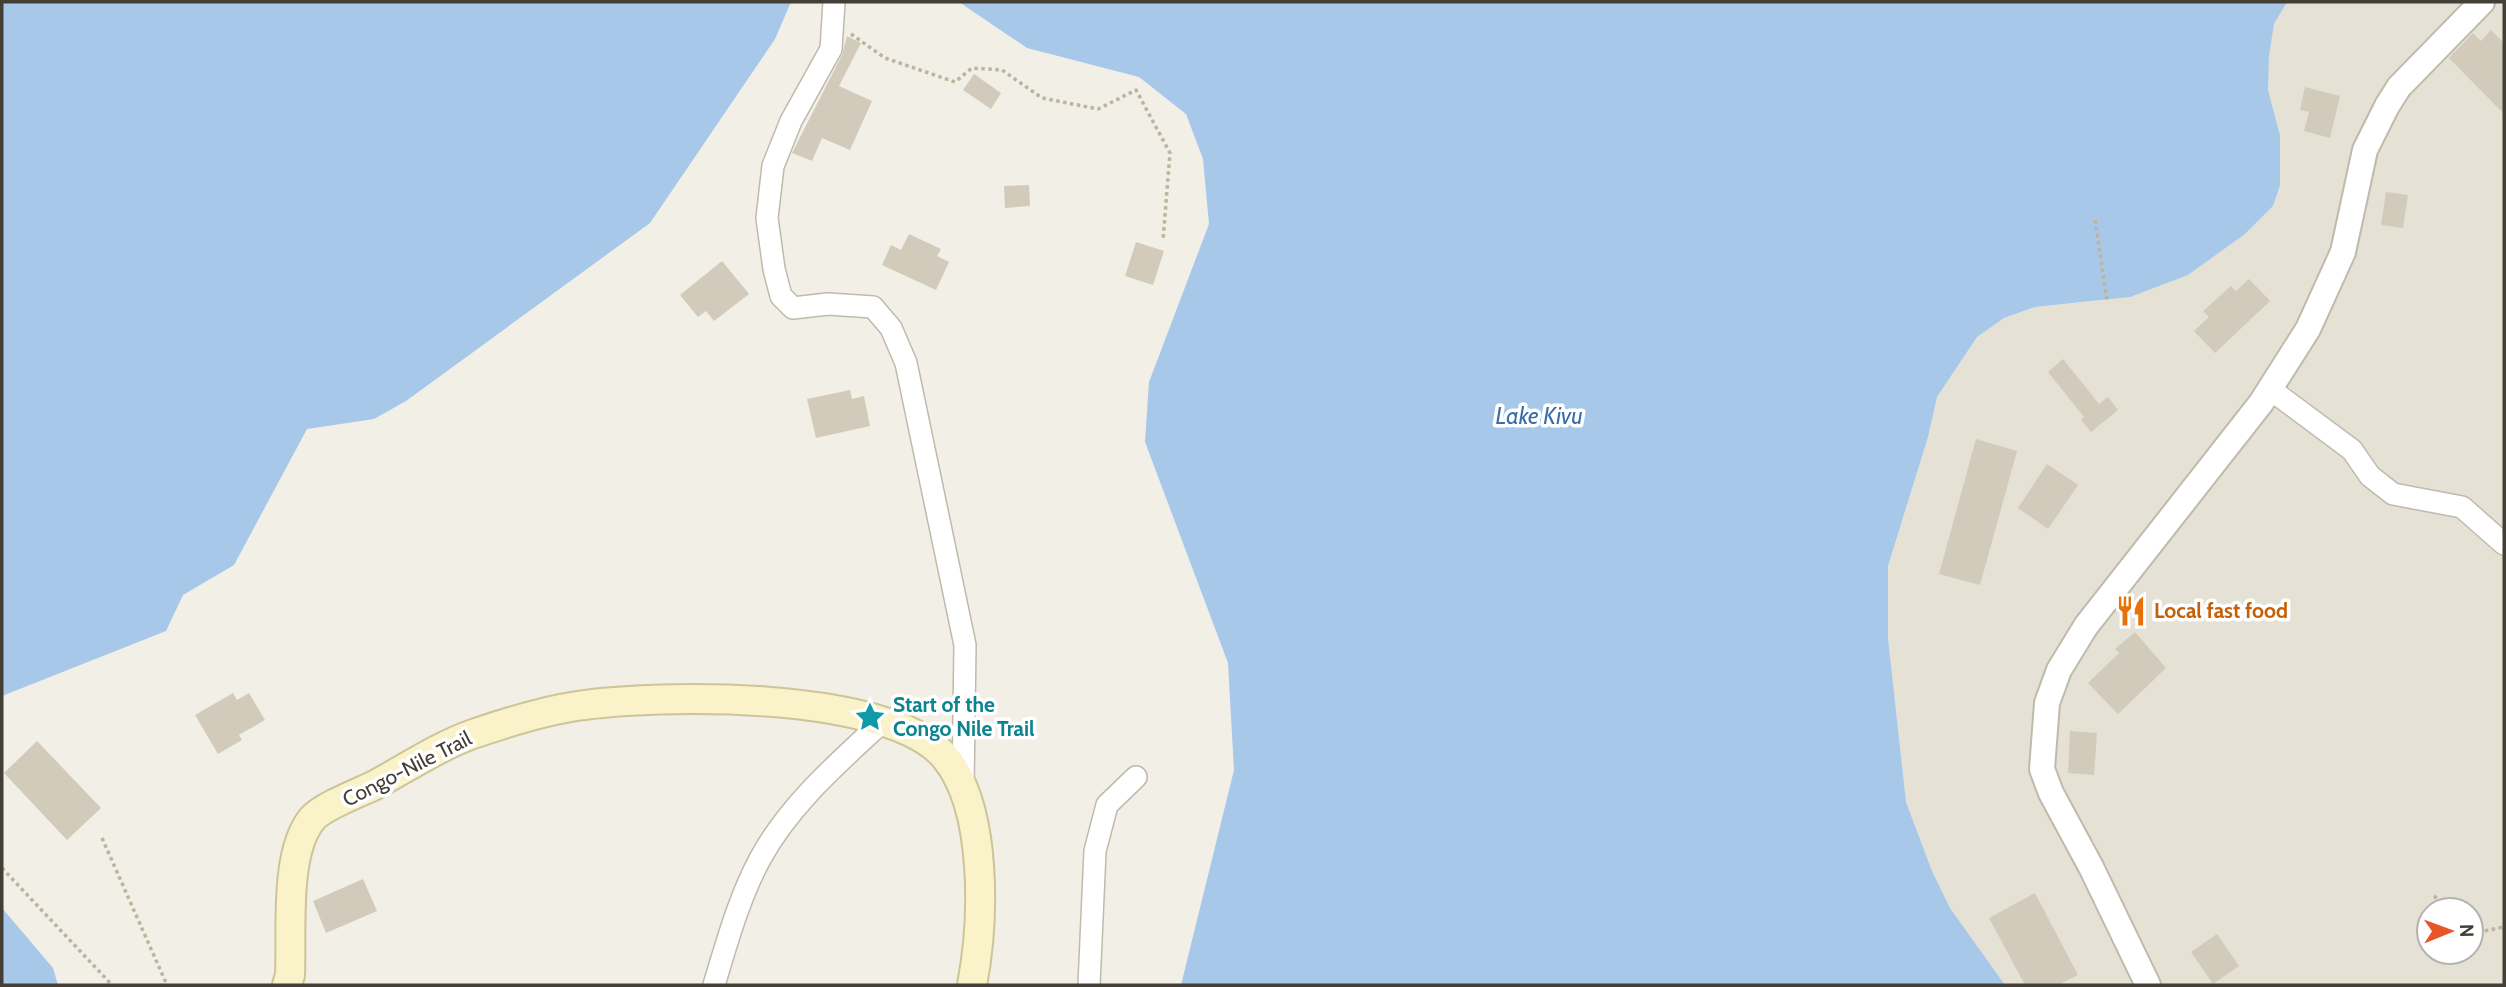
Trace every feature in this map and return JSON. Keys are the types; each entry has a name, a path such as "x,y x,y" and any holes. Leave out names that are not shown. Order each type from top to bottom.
{"main road":[{"name":"Congo-Nile Trail","path":"287,985 290,975 295,849 313,817 472,734 576,706 701,698 831,708 882,722 924,738 944,756 963,786 975,832 978,910 972,985"}],"street":[{"path":"834,2 831,49 791,121 773,166 767,218 774,269 781,296 793,308 828,304 873,307 891,328 906,363 965,645 963,786"},
{"path":"2148,985 2091,867 2050,793 2042,769 2042,733 2047,703 2059,670 2086,625 2270,388 2328,289 2343,252 2365,150 2387,106 2399,87 2483,2"},
{"path":"2270,388 2352,450 2370,476 2393,494 2462,507 2504,544"},
{"path":"714,985 740,902 761,857 794,809 882,722"},
{"path":"1089,985 1095,851 1107,805 1136,778"}],"path":[{"path":"832,27 855,36 885,58 955,82 972,68 1002,70 1042,98 1097,109 1136,90 1170,153 1163,240"},
{"path":"2095,220 2107,300"},
{"path":"102,838 167,985"},
{"path":"2,868 112,985"},
{"path":"2485,931 2504,927"}],"shaded area":[{"path":"2287,2 2504,2 2504,985 2005,985 1950,908 1932,871 1906,802 1888,638 1888,566 1928,437 1937,397 1977,337 2004,318 2035,307 2107,300 2188,275 2245,234 2273,206 2280,135 2268,90 2274,24"}],"water":[{"path":"2,2 791,2 775,39 650,223 406,401 374,419 307,429 234,565 183,595 166,631 2,696"},
{"name":"Lake Kivu","path":"959,2 2287,2 2274,24 2269,56 2268,90 2280,135 2280,185 2273,206 2245,234 2188,275 2130,297 2035,307 2004,318 1977,337 1937,397 1928,437 1888,566 1888,638 1906,802 1932,871 1950,908 2005,985 1181,985 1234,770 1228,663 1145,442 1149,382 1209,224 1203,159 1186,114 1139,77 1027,48"},
{"path":"2,908 53,968 58,985 2,985"}],"building":[{"path":"2491,30 2504,43 2504,114 2449,58 2473,33 2481,41"},
{"path":"847,36 861,43 839,86 872,101 850,150 822,138 812,161 792,153 842,55"},
{"path":"974,74 1001,93 991,109 963,90"},
{"path":"2305,87 2340,96 2330,138 2304,131 2309,112 2300,110"},
{"path":"1029,185 1030,206 1005,208 1004,186"},
{"path":"2386,192 2408,195 2403,228 2381,225"},
{"path":"909,234 941,249 937,256 949,262 936,290 882,265 891,245 901,250"},
{"path":"1136,242 1164,251 1153,285 1125,276"},
{"path":"722,261 749,294 714,321 706,311 698,317 680,295"},
{"path":"2249,279 2270,301 2215,353 2194,331 2209,317 2203,311 2231,286 2236,291"},
{"path":"2063,359 2099,404 2108,397 2118,410 2091,432 2081,420 2084,417 2048,372"},
{"path":"850,390 852,399 864,396 870,426 816,438 807,399"},
{"path":"1976,439 2017,451 1980,585 1939,574"},
{"path":"2047,464 2078,485 2048,529 2018,508"},
{"path":"2135,632 2166,668 2118,714 2088,683 2119,653 2115,649"},
{"path":"233,693 237,700 249,693 265,720 239,735 242,740 218,754 195,715"},
{"path":"2070,731 2097,733 2094,775 2068,773"},
{"path":"37,741 101,808 67,840 4,773"},
{"path":"363,879 377,911 326,933 313,901"},
{"path":"2035,893 2078,975 2058,985 2025,985 1989,918"},
{"path":"2217,934 2239,966 2213,984 2191,952"}],"place":[{"name":"Local fast food","path":"2131,611"},
{"name":"Start of the Congo Nile Trail","path":"870,717"}]}
